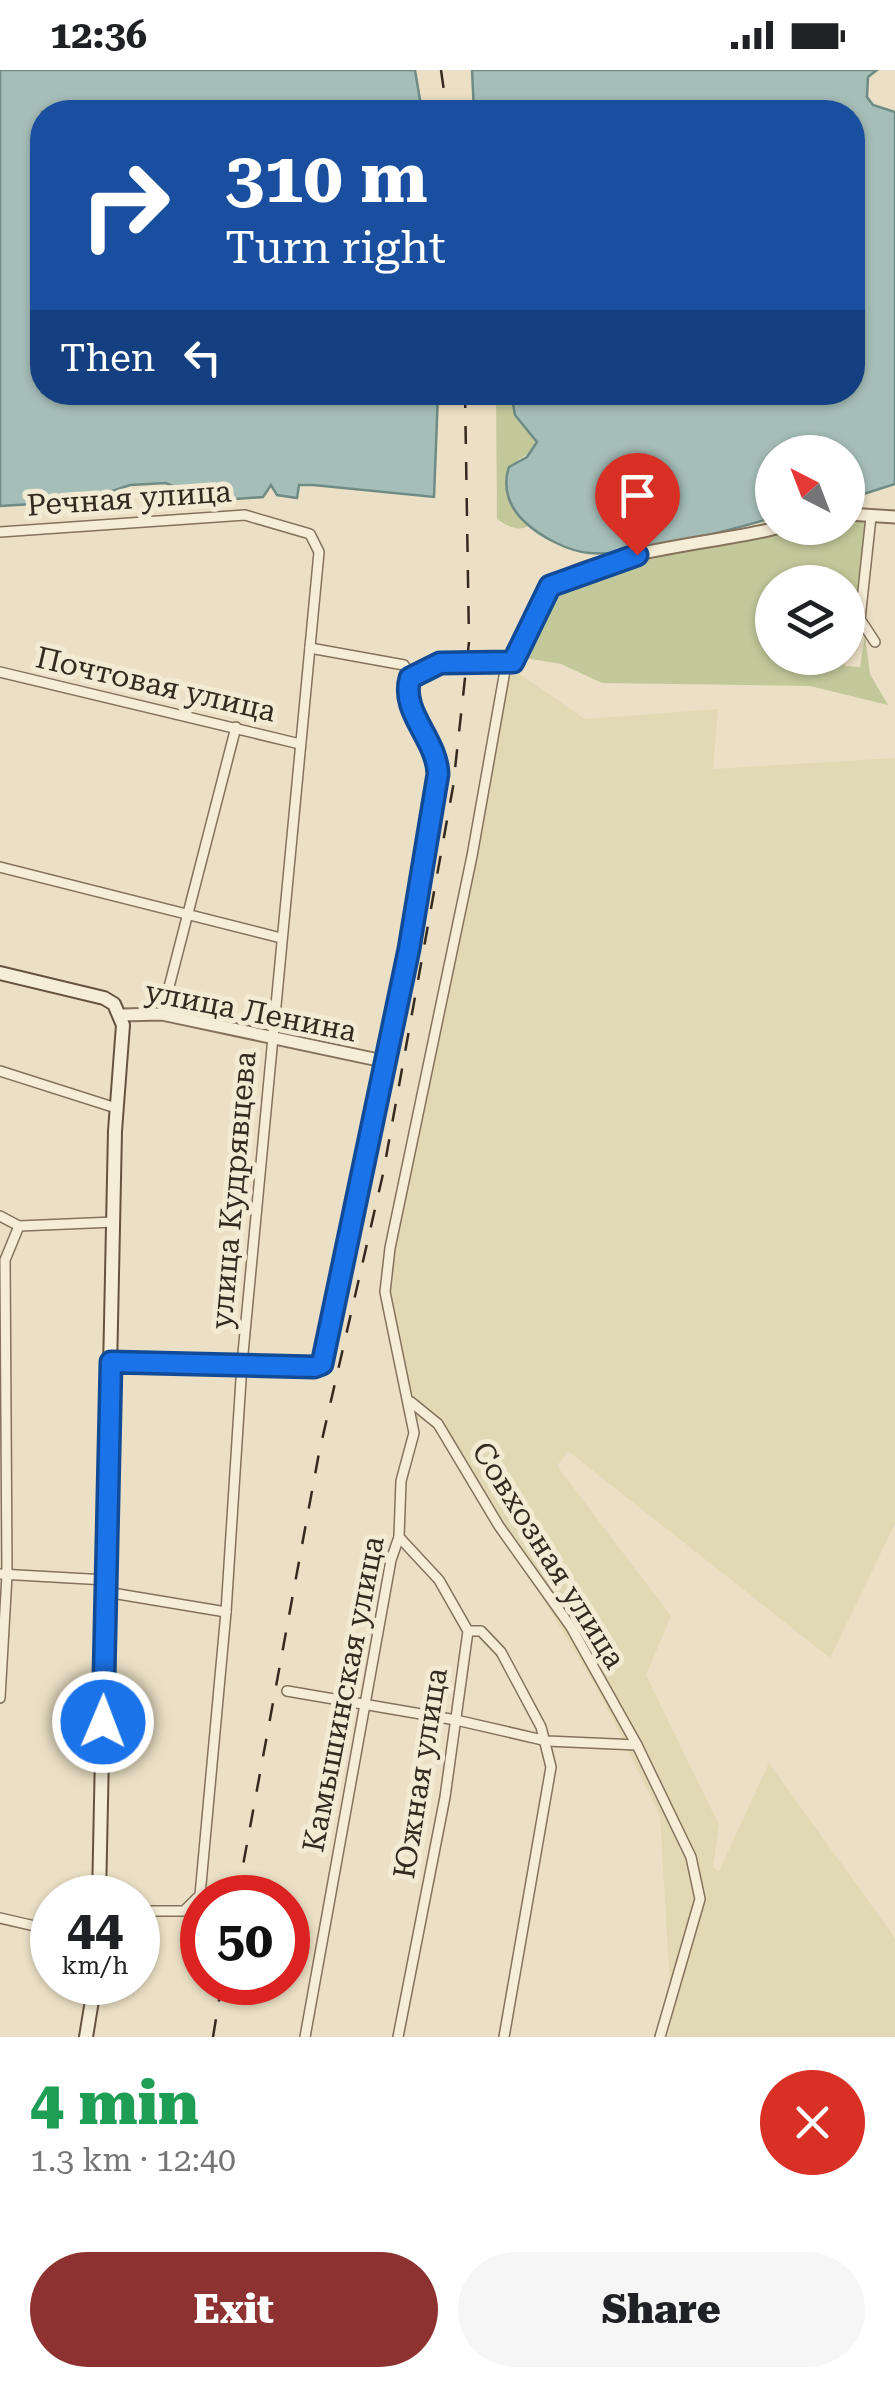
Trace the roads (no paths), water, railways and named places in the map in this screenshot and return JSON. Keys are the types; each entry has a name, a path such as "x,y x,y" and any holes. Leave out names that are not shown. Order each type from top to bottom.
{"main road":[{"name":"улица Ленина","path":"0,973 90,994 114,1004 121,1014"},
{"path":"100,1875 121,1014"},
{"path":"86,2037 91,2005"}],"street":[{"name":"Речная улица","path":"0,532 246,515 276,521 316,540"},
{"path":"865,515 895,517"},
{"path":"871,516 860,619 864,632 875,642"},
{"path":"409,1400 385,1292 387,1270 472,856 506,665 522,648 540,598 556,581 637,555 755,532"},
{"name":"улица Кудрявцева","path":"160,1912 184,1911 200,1895 226,1612 242,1364 319,552 316,540"},
{"path":"111,1362 314,1367 322,1364 382,1061 409,949 438,774 433,746 408,699 411,677 404,666 310,648"},
{"path":"411,677 430,665 506,665"},
{"name":"Почтовая улица","path":"0,672 300,744"},
{"path":"162,1014 236,727"},
{"path":"0,867 281,938"},
{"name":"улица Ленина","path":"121,1014 162,1014 382,1061"},
{"path":"0,1071 116,1108"},
{"path":"0,1216 19,1226 114,1222"},
{"path":"0,1698 5,1260 19,1226"},
{"name":"Камышинская улица","path":"305,2037 391,1560 399,1537 401,1481 414,1433 409,1400"},
{"name":"Совхозная улица","path":"409,1400 438,1424 499,1526 571,1627 675,1818 697,1878 700,1899 660,2037"},
{"name":"Южная улица","path":"398,2037 446,1797 468,1631 439,1580 399,1537"},
{"path":"3,1574 106,1586 226,1612"},
{"path":"468,1631 480,1631 500,1652 547,1741 552,1766 504,2037"},
{"path":"287,1691 456,1720 547,1741 637,1745"},
{"path":"0,1918 30,1925"}],"water":[{"path":"0,70 415,70 420,100 30,100 30,405 438,405 434,497 299,485 297,498 277,495 271,485 263,497 207,501 166,483 130,485 83,501 0,506"},
{"path":"472,70 877,70 868,77 867,97 873,105 895,112 895,484 865,494 865,435 755,435 755,522 680,542 608,553 581,552 564,546 526,523 508,497 506,482 509,467 527,457 537,442 515,415 513,405 865,405 865,100 473,100"}],"railway":[{"path":"441,70 445,100"},
{"path":"241,1875 319,1453 383,1174 453,787 469,642 465,405"},
{"path":"213,2037 218,2005"}]}
